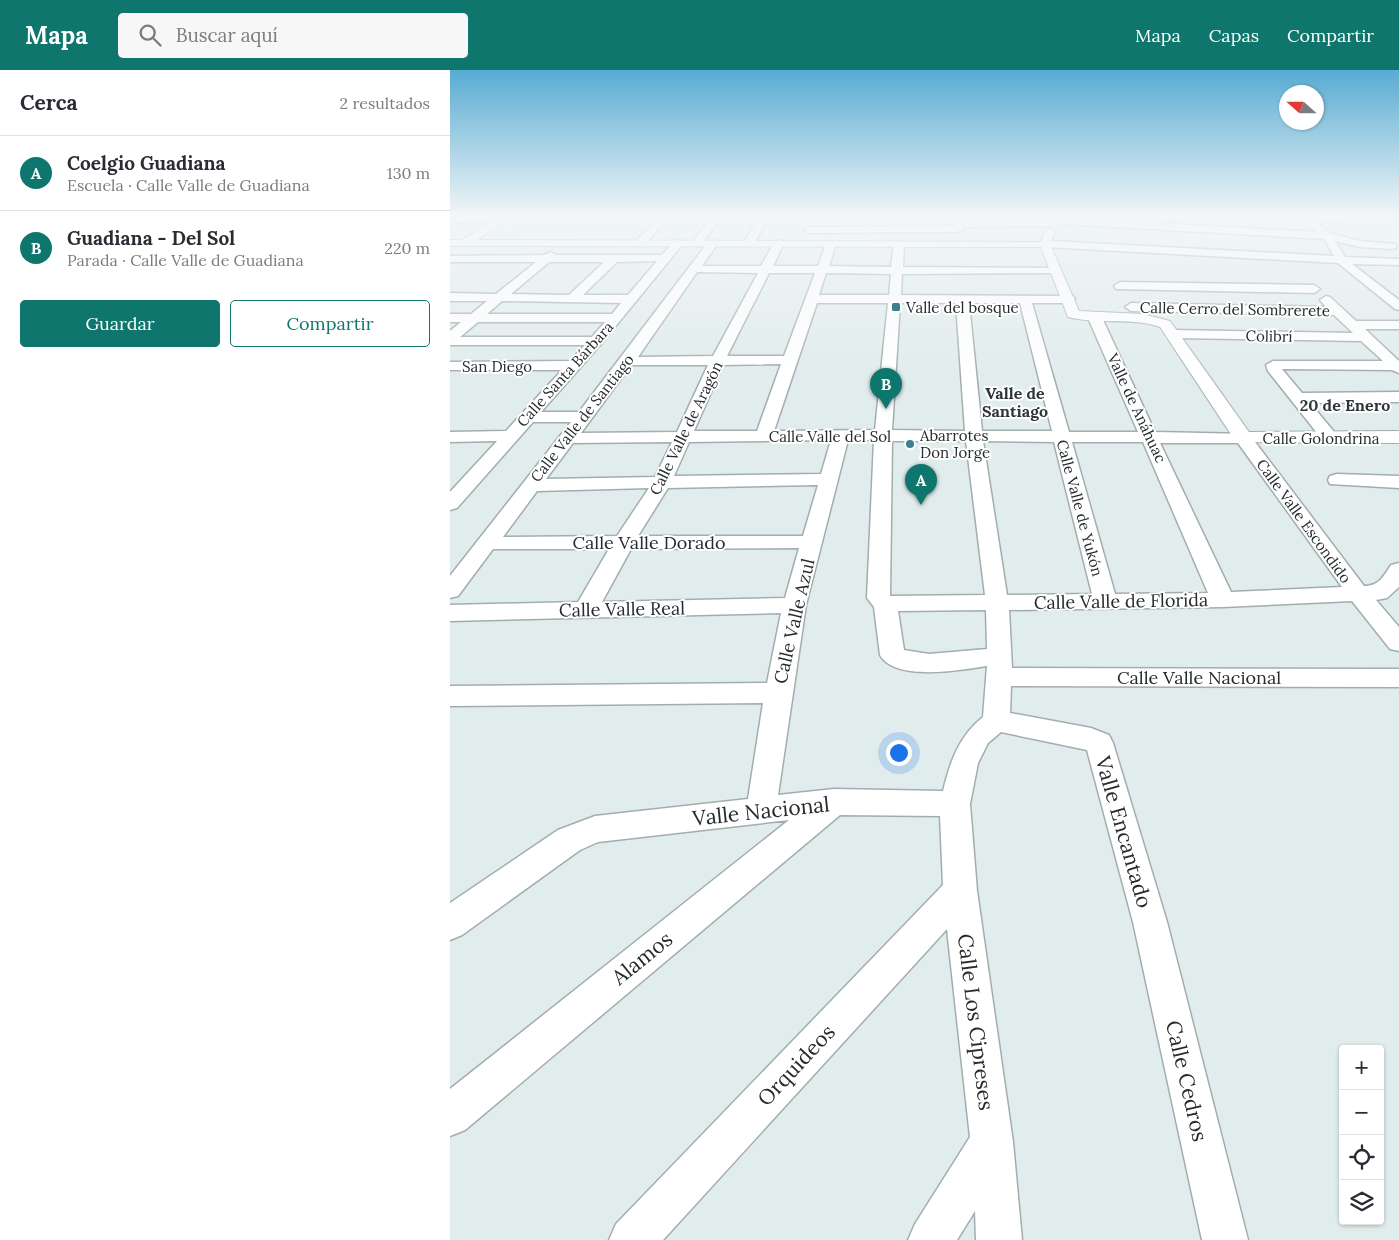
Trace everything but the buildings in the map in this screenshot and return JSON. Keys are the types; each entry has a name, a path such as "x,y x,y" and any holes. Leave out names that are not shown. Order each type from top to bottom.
{"street":[{"path":"450,339 534,270"},
{"path":"573,298 602,270"},
{"name":"Calle Santa Bárbara","path":"450,504 509,436 575,365 655,270"},
{"name":"Calle Valle de Santiago","path":"450,591 485,543 627,361 694,270"},
{"path":"737,270 1054,271 1069,299 1073,314 1095,318 1134,314 1167,328"},
{"name":"Calle Valle de Aragón","path":"586,609 624,542 662,483 718,360 766,270"},
{"path":"1116,270 1134,314"},
{"path":"1271,270 1296,272"},
{"path":"1294,270 1398,367"},
{"path":"1353,270 1399,306"},
{"path":"763,437 822,271"},
{"path":"885,604 878,598 883,436 896,298 896,271"},
{"path":"1118,274 1314,289"},
{"path":"450,298 631,299"},
{"path":"813,299 1069,299"},
{"path":"962,299 974,437 997,602 1000,666 996,721"},
{"name":"Calle Valle de Yukón","path":"1025,299 1104,600"},
{"name":"Calle Cerro del Sombrerete","path":"1134,314 1338,311"},
{"path":"450,318 616,318"},
{"name":"Valle de Anáhuac","path":"1095,318 1223,600"},
{"path":"1353,325 1399,325"},
{"name":"Colibrí","path":"1167,328 1365,337"},
{"name":"Calle Valle Escondido","path":"1167,328 1243,438 1358,594 1399,643"},
{"path":"450,339 596,341"},
{"path":"627,361 791,360"},
{"name":"San Diego","path":"450,366 575,365"},
{"path":"1331,439 1273,366 1398,367"},
{"path":"1297,398 1399,397"},
{"path":"528,417 584,417"},
{"name":"Calle Valle del Sol","path":"567,438 841,435 1243,438"},
{"name":"Calle Valle Azul","path":"761,810 778,693 794,605 841,435"},
{"path":"450,437 509,436"},
{"name":"Calle Golondrina","path":"1243,438 1331,439 1399,437"},
{"path":"450,474 476,474"},
{"path":"530,485 830,479"},
{"path":"1337,480 1399,482"},
{"name":"Calle Valle Dorado","path":"485,543 812,542"},
{"name":"Calle Valle de Florida","path":"885,604 1223,600 1379,593 1387,588 1399,570"},
{"name":"Calle Valle Nacional","path":"885,604 892,655 908,662 950,661 1000,666 1399,678"},
{"name":"Calle Valle Real","path":"450,613 794,605"},
{"path":"450,696 778,693"},
{"name":"Valle Encantado","path":"996,721 1091,739 1098,743 1150,922"},
{"name":"Calle Los Cipreses","path":"996,721 978,736 964,763 955,804 960,891 992,1142 999,1240"},
{"name":"Valle Nacional","path":"450,923 569,840 595,829 834,802 955,804"},
{"name":"Alamos","path":"450,1115 834,802"},
{"name":"Orquideos","path":"632,1240 960,891"},
{"name":"Calle Cedros","path":"1150,922 1225,1240"},
{"path":"932,1240 992,1142"}],"place":[{"name":"Valle del bosque","path":"896,307"},
{"name":"Guadiana - Del Sol","path":"886,409"},
{"name":"Abarrotes Don Jorge","path":"910,444"},
{"name":"Coelgio Guadiana","path":"921,505"}],"district":[{"name":"Valle de Santiago","path":"1015,402"},
{"name":"20 de Enero","path":"1345,405"}]}
